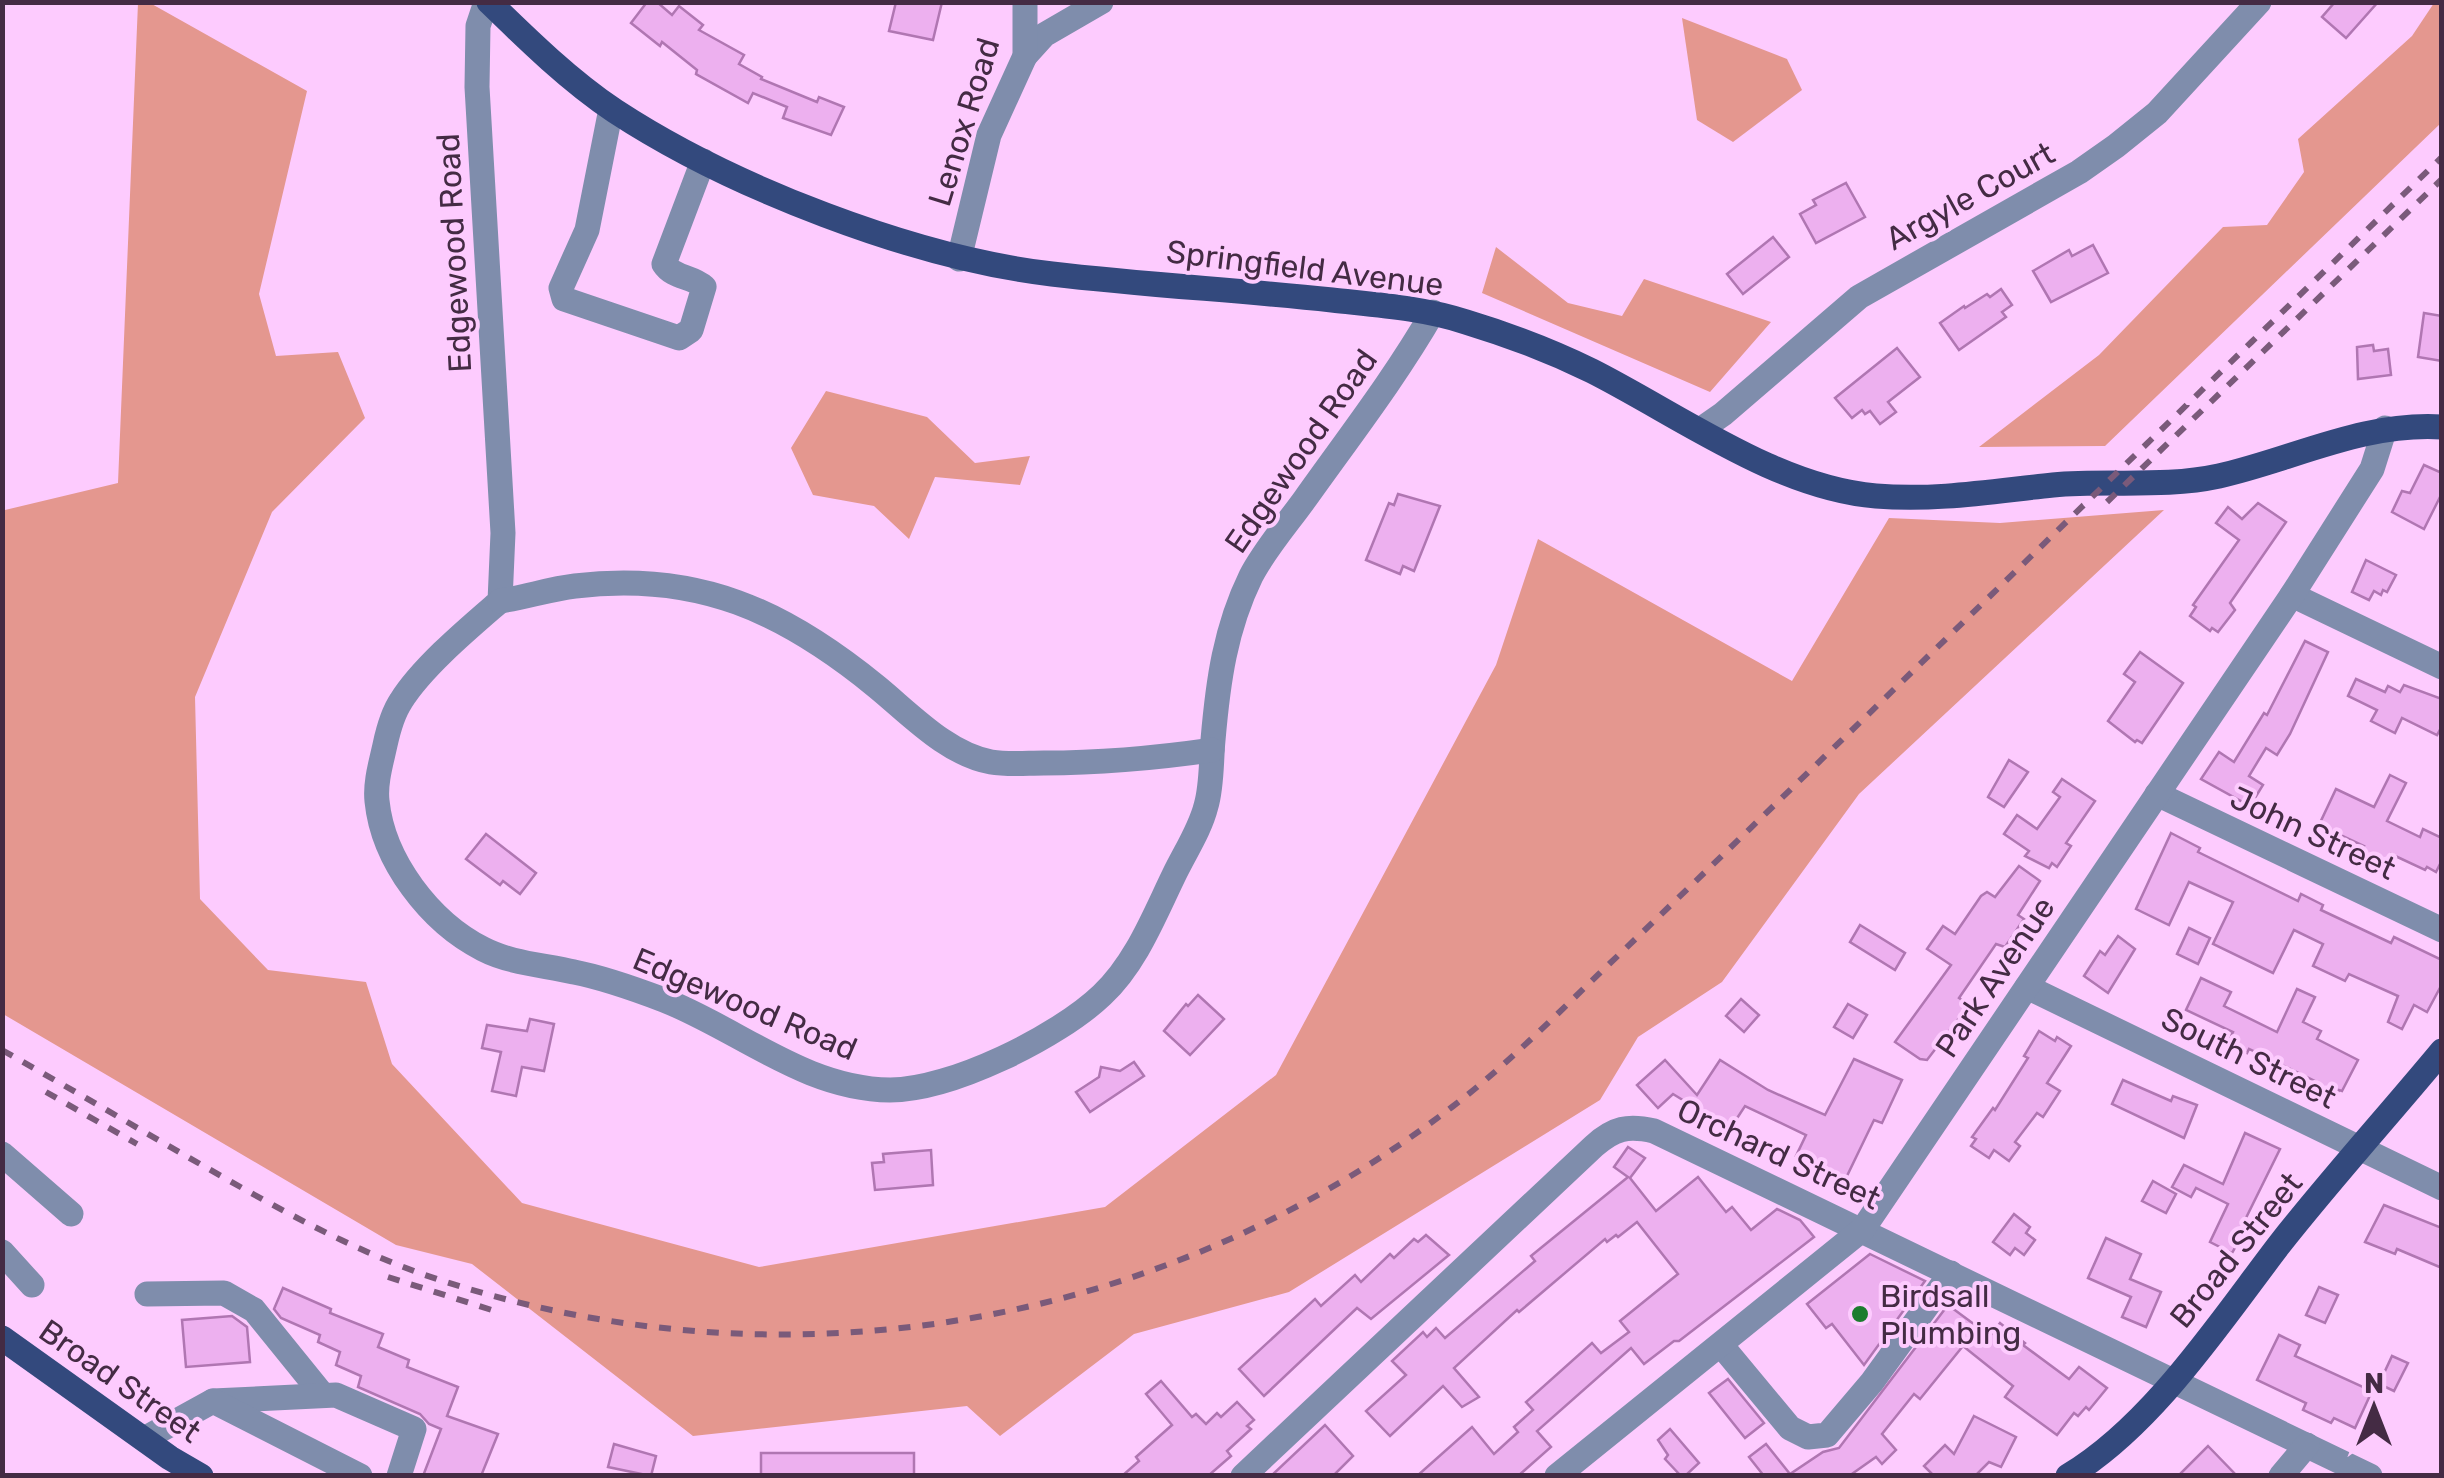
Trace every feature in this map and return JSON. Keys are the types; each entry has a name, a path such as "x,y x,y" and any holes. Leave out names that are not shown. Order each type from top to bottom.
{"main road":[{"name":"Springfield Avenue","path":"487,2 612,109 703,161 854,224 959,259 1048,274 1433,312 1528,342 1587,368 1700,430 1809,480 1872,496 1943,498 2050,486 2186,482 2224,475 2385,428 2442,427"},
{"name":"Broad Street","path":"2068,1476 2123,1433 2172,1380 2442,1051"},
{"name":"Broad Street","path":"2,1338 201,1476"}],"street":[{"name":"Edgewood Road","path":"487,2 478,26 478,87 502,533 500,601 458,637 400,701 387,734 376,795 387,844 406,876 442,920 484,949 502,957 594,976 657,997 703,1016 813,1076 843,1085 895,1090 978,1070 1079,1014 1104,994 1149,929 1207,804 1227,634 1253,573 1402,367 1433,312"},
{"name":"Lenox Road","path":"959,259 989,135 1024,56 1025,2"},
{"path":"1024,56 1044,35 1101,2"},
{"name":"Argyle Court","path":"1700,430 1859,297 2079,172 2116,146 2156,113 2259,2"},
{"path":"612,109 586,230 561,288 564,300 679,338 691,330 704,287 696,280 669,272 664,264 703,161"},
{"name":"Park Avenue","path":"1563,1474 1863,1229 2292,595 2372,469 2385,428"},
{"path":"500,601 574,586 676,586 765,612 826,646 953,748 988,762 1133,760 1212,750"},
{"path":"2292,595 2442,667"},
{"name":"John Street","path":"2157,794 2442,930"},
{"name":"South Street","path":"2027,987 2442,1188"},
{"name":"Orchard Street","path":"1244,1476 1611,1131 1631,1126 1654,1131 1863,1229 2370,1476"},
{"path":"2,1154 71,1214"},
{"path":"2,1252 32,1284"},
{"path":"1721,1344 1790,1428 1808,1437 1828,1434 1872,1382 1951,1274"},
{"path":"147,1294 224,1293 239,1301 254,1310 322,1394"},
{"path":"144,1440 213,1401 336,1395 414,1429 399,1476"},
{"path":"213,1401 360,1476"},
{"path":"2282,1476 2307,1445"}],"shaded area":[{"path":"138,3 150,3 307,91 259,294 276,356 338,352 365,418 272,512 195,697 200,899 268,970 366,982 392,1064 522,1203 759,1267 1105,1207 1276,1075 1496,665 1538,539 1792,681 1889,518 2000,523 2164,510 1859,794 1722,982 1638,1037 1600,1100 1289,1292 1134,1334 1000,1436 967,1406 693,1436 472,1264 396,1245 3,1014 3,520 5,510 118,483"},
{"path":"2434,3 2441,3 2441,123 2105,446 1979,447 2099,355 2223,227 2267,225 2304,172 2298,139 2412,36"},
{"path":"1682,18 1787,59 1802,90 1733,142 1697,120"},
{"path":"1496,247 1568,303 1622,316 1644,279 1771,322 1710,392 1482,293"},
{"path":"826,391 927,417 975,463 1030,456 1020,485 935,477 909,539 874,506 813,495 791,448"}],"building":[{"path":"647,2 657,2 672,15 679,6 703,25 699,30 744,55 739,64 761,79 817,102 819,97 844,107 831,135 783,118 787,107 753,93 748,103 696,74 697,70 662,42 660,46 631,23"},
{"path":"896,2 942,2 933,40 889,31"},
{"path":"2335,2 2378,2 2346,38 2322,17"},
{"path":"1846,183 1865,217 1816,243 1800,214 1816,205 1813,200"},
{"path":"1773,237 1789,257 1743,294 1727,274"},
{"path":"2093,245 2108,273 2051,302 2033,271 2069,250 2072,256"},
{"path":"2001,289 2012,305 2002,312 2006,317 1959,350 1940,323 1964,306"},
{"path":"2424,313 2442,316 2442,361 2418,357"},
{"path":"2373,345 2374,351 2388,349 2391,375 2358,379 2357,347"},
{"path":"1897,348 1920,377 1888,402 1896,412 1880,424 1870,411 1865,414 1862,410 1852,418 1835,398"},
{"path":"2424,465 2442,473 2442,493 2424,529 2392,512 2402,491 2410,493"},
{"path":"1398,494 1440,506 1414,571 1403,566 1400,574 1366,560 1389,503 1394,505"},
{"path":"2258,503 2286,522 2230,603 2235,610 2218,632 2212,628 2210,631 2190,616 2196,607 2193,605 2239,540 2216,523 2228,507 2242,519"},
{"path":"2366,560 2396,575 2387,592 2383,590 2381,595 2374,591 2369,600 2352,592"},
{"path":"2305,641 2328,652 2277,755 2266,748 2249,776 2263,785 2250,806 2201,779 2219,752 2234,762 2264,713 2267,715"},
{"path":"2140,652 2183,683 2142,743 2108,721 2135,682 2124,674"},
{"path":"2356,679 2385,692 2388,686 2400,692 2404,685 2442,699 2442,726 2437,735 2402,718 2395,733 2371,721 2377,710 2348,696"},
{"path":"2009,760 2028,772 2004,807 1988,797"},
{"path":"2390,775 2406,783 2387,821 2420,837 2423,829 2442,838 2442,860 2436,872 2391,854 2385,865 2360,853 2364,846 2319,825 2336,789 2374,807"},
{"path":"2062,779 2095,801 2066,843 2071,846 2057,867 2052,863 2049,868 2025,856 2029,851 2004,834 2017,815 2037,829 2060,797 2053,792"},
{"path":"2171,833 2200,848 2198,852 2298,901 2301,894 2323,905 2321,910 2391,943 2394,937 2442,960 2442,984 2427,1012 2414,1005 2402,1029 2388,1022 2398,996 2349,974 2345,981 2313,966 2323,944 2294,930 2273,973 2213,944 2233,902 2189,882 2169,925 2136,909"},
{"path":"486,834 536,873 520,894 503,881 500,885 466,859"},
{"path":"2019,866 2040,881 2018,915 2024,919 2005,947 1996,944 1959,998 1969,1005 1927,1060 1920,1059 1895,1042 1951,965 1927,949 1943,926 1955,934 1981,896 1987,892 1995,897"},
{"path":"1860,925 1905,953 1895,970 1850,942"},
{"path":"2189,928 2210,938 2198,964 2177,954"},
{"path":"2118,936 2135,949 2108,993 2084,976 2100,951 2105,955"},
{"path":"2201,978 2231,992 2224,1006 2277,1032 2297,989 2315,997 2303,1022 2321,1031 2317,1039 2358,1060 2342,1091 2335,1098 2312,1087 2315,1081 2249,1049 2247,1053 2227,1043 2233,1032 2186,1010"},
{"path":"1198,995 1224,1019 1190,1055 1164,1031"},
{"path":"1741,999 1759,1015 1744,1032 1726,1016"},
{"path":"1848,1004 1867,1015 1853,1038 1834,1027"},
{"path":"530,1019 554,1024 544,1071 522,1067 516,1096 492,1091 501,1052 482,1048 487,1025 527,1031"},
{"path":"2039,1031 2071,1046 2047,1083 2060,1091 2043,1117 2037,1113 2015,1142 2020,1146 2009,1161 1994,1150 1989,1158 1971,1146 1976,1139 1972,1137 1995,1110 2028,1058 2024,1056"},
{"path":"1854,1059 1902,1080 1882,1123 1874,1120 1845,1180 1796,1156 1806,1135 1745,1106 1730,1129 1673,1094 1658,1108 1637,1085 1665,1060 1697,1095 1720,1060 1768,1090 1825,1115"},
{"path":"1134,1062 1144,1076 1090,1112 1076,1092 1099,1077 1101,1067 1120,1071"},
{"path":"2123,1080 2171,1101 2173,1096 2197,1105 2184,1138 2112,1104"},
{"path":"2245,1133 2280,1149 2232,1253 2210,1242 2228,1204 2196,1188 2191,1197 2172,1187 2184,1165 2223,1184"},
{"path":"1628,1147 1645,1158 1630,1178 1656,1211 1698,1177 1726,1212 1732,1207 1751,1230 1777,1209 1800,1220 1814,1237 1644,1364 1631,1348 1537,1431 1551,1447 1518,1476 1417,1476 1472,1427 1494,1454 1518,1432 1514,1427 1533,1410 1526,1402 1592,1343 1601,1353 1629,1332 1620,1321 1678,1274 1637,1222 1618,1237 1607,1242 1605,1239 1517,1310 1454,1368 1479,1397 1462,1407 1443,1386 1390,1436 1366,1411 1406,1375 1392,1361 1423,1332 1427,1337 1436,1328 1445,1338 1535,1261 1531,1256 1628,1177 1614,1167"},
{"path":"931,1150 933,1185 875,1190 872,1163 884,1162 883,1154"},
{"path":"2153,1181 2176,1194 2166,1213 2142,1201"},
{"path":"2384,1205 2442,1228 2442,1268 2397,1249 2395,1254 2365,1242"},
{"path":"2014,1214 2030,1227 2026,1233 2035,1240 2024,1255 2015,1248 2010,1255 1993,1242"},
{"path":"1426,1235 1449,1255 1371,1319 1357,1308 1264,1396 1239,1369 1315,1299 1321,1306 1355,1275 1361,1282 1390,1254 1394,1258 1414,1239 1418,1242"},
{"path":"2106,1238 2141,1254 2130,1279 2161,1292 2146,1327 2122,1317 2131,1297 2088,1278"},
{"name":"Birdsall Plumbing","path":"1870,1254 1925,1281 1864,1365 1832,1324 1826,1328 1807,1304"},
{"path":"2319,1287 2338,1295 2325,1323 2306,1315"},
{"path":"283,1288 331,1309 330,1313 383,1334 378,1347 409,1360 407,1367 458,1387 447,1416 498,1434 481,1476 423,1476 441,1429 420,1414 358,1387 361,1376 336,1365 340,1352 318,1342 320,1335 281,1318 274,1309"},
{"path":"1948,1305 1990,1336 2000,1323 2069,1379 2079,1367 2107,1388 2089,1410 2086,1407 2078,1416 2074,1413 2057,1435 2005,1397 2013,1386 1963,1346 1920,1399 1914,1394 1882,1434 1896,1450 1882,1464 1876,1457 1849,1476 1764,1476 1749,1457 1766,1444 1790,1474 1823,1452 1839,1448"},
{"path":"232,1316 247,1327 250,1362 186,1367 182,1320"},
{"path":"2279,1335 2300,1345 2295,1356 2372,1391 2355,1428 2334,1418 2331,1423 2303,1410 2306,1403 2257,1380"},
{"path":"2392,1356 2408,1363 2394,1391 2379,1384"},
{"path":"1728,1379 1764,1423 1745,1438 1709,1393"},
{"path":"1161,1381 1192,1417 1196,1414 1206,1424 1237,1402 1254,1420 1247,1426 1251,1429 1227,1451 1231,1456 1208,1476 1122,1476 1139,1461 1136,1457 1172,1425 1146,1394"},
{"path":"1974,1416 2016,1437 2001,1467 1989,1462 1975,1476 1934,1476 1924,1466 1945,1445 1954,1454"},
{"path":"1325,1425 1353,1456 1333,1476 1271,1476"},
{"path":"1670,1429 1699,1463 1685,1476 1665,1459 1668,1455 1658,1440"},
{"path":"614,1444 656,1456 651,1476 608,1467"},
{"path":"2208,1446 2237,1476 2178,1476"},
{"path":"761,1453 914,1453 914,1476 761,1476"}],"railway":[{"path":"2,1050 265,1201 353,1246 446,1282 576,1315 708,1332 840,1333 970,1318 1098,1288 1222,1243 1340,1182 1452,1107 1492,1075 2442,157"},
{"path":"2107,502 2442,179"},
{"path":"46,1092 137,1144"},
{"path":"388,1277 498,1312"}],"place":[{"name":"Birdsall Plumbing","path":"1860,1314"}]}
